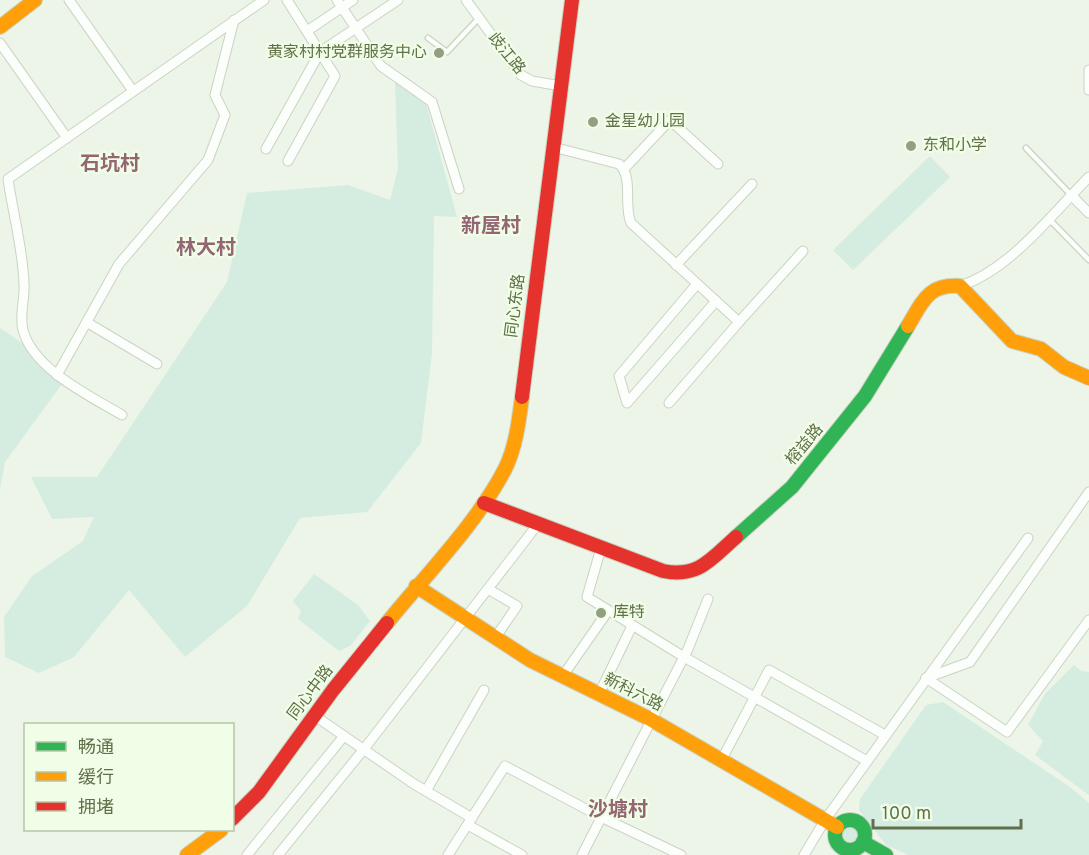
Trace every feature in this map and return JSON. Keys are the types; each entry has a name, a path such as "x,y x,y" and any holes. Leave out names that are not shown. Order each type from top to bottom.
{"street":[{"path":"0,27 35,0"},
{"path":"69,0 133,91"},
{"path":"122,415 57,375 32,347 23,329 24,283 8,179 264,0"},
{"path":"287,0 335,76 288,161"},
{"path":"307,31 339,4 353,0"},
{"path":"266,149 320,52 398,0"},
{"name":"歧江路","path":"466,0 521,75 532,81 561,86"},
{"name":"同心东路","path":"416,586 484,503 506,467 518,424 572,0"},
{"path":"339,4 381,66 432,102 459,189"},
{"path":"57,375 119,264 208,159 225,115 215,95 234,20"},
{"path":"0,43 67,138"},
{"path":"1089,70 1089,90"},
{"path":"624,170 670,120 718,164"},
{"path":"553,147 614,161 624,170 627,210 631,223 739,322"},
{"path":"1089,177 1004,262 982,277 960,286 1012,341 1019,345 1041,349 1064,367 1089,378"},
{"path":"676,265 752,184"},
{"path":"1071,195 1089,213"},
{"path":"669,403 802,251"},
{"path":"697,285 619,376 627,403 716,301"},
{"name":"榕益路","path":"484,503 663,571 678,574 699,570 792,487 830,443 865,396 926,296 942,285 960,286"},
{"path":"88,323 157,364"},
{"path":"926,678 970,662 1089,492"},
{"path":"278,855 364,749 538,524"},
{"path":"804,855 831,823 867,761 1028,538"},
{"path":"602,548 587,597 684,657 867,761"},
{"name":"新科六路","path":"416,586 495,638 562,676 650,719 831,823 845,820 855,821 865,832 863,842 856,848 842,847 836,840 831,823"},
{"name":"同心中路","path":"234,817 259,792 416,586"},
{"path":"488,589 517,606 495,638"},
{"path":"582,855 650,719 684,657 708,599"},
{"path":"562,676 608,611"},
{"path":"926,678 1007,732 1089,620"},
{"path":"599,694 632,626"},
{"path":"722,759 769,670 885,735"},
{"path":"426,791 484,690"},
{"path":"315,716 522,855"},
{"path":"247,855 344,736"},
{"path":"448,855 505,766 601,817 681,855"},
{"path":"187,855 220,831"},
{"path":"863,842 886,855"}],"lane":[{"path":"428,38 447,52 479,18"},
{"path":"1026,148 1071,195"},
{"path":"1048,218 1089,260"}],"green space":[{"path":"404,75 422,89 457,217 434,216 432,353 421,443 367,512 300,518 247,606 185,657 129,590 74,657 39,673 5,657 4,617 32,576 83,541 94,517 52,519 31,477 97,477 227,282 247,193 348,185 390,200 398,169 395,83"},
{"path":"930,156 950,177 853,270 833,250"},
{"path":"0,328 58,368 67,377 5,462 0,489"},
{"path":"314,574 358,605 370,621 350,646 339,651 298,619 301,611 293,601"},
{"path":"1074,665 1081,671 1089,672 1089,795 1035,755 1043,741 1028,725 1045,694"},
{"path":"943,702 1070,787 1089,803 1089,855 908,855 886,845 859,810 860,799 926,705"},
{"path":"846,826 854,826 859,831 857,842 846,844 841,839 841,831"}],"traffic: fast":[{"path":"736,537 792,487 865,396 908,326"},
{"path":"850,820 856,821 864,829 865,835 864,841 856,849 850,850 844,849 836,841 835,835 836,829 844,821 850,820"},
{"path":"863,842 886,855"}],"traffic: slow":[{"path":"0,27 35,0"},
{"path":"908,326 933,291 949,286 960,286 1012,341 1041,349 1064,367 1089,378"},
{"path":"387,623 466,529 494,489 512,452 522,397"},
{"path":"416,586 530,660 650,719 837,827"},
{"path":"187,855 220,831"}],"traffic: jam":[{"path":"522,397 572,0"},
{"path":"484,503 663,571 686,572 704,565 736,537"},
{"path":"234,817 259,792 333,690 387,623"}],"place":[{"name":"黄家村村党群服务中心","path":"439,53"},
{"name":"金星幼儿园","path":"593,122"},
{"name":"东和小学","path":"911,146"},
{"name":"库特","path":"601,613"}],"district":[{"name":"石坑村","path":"110,165"},
{"name":"新屋村","path":"491,227"},
{"name":"林大村","path":"206,249"},
{"name":"沙塘村","path":"618,811"}]}
